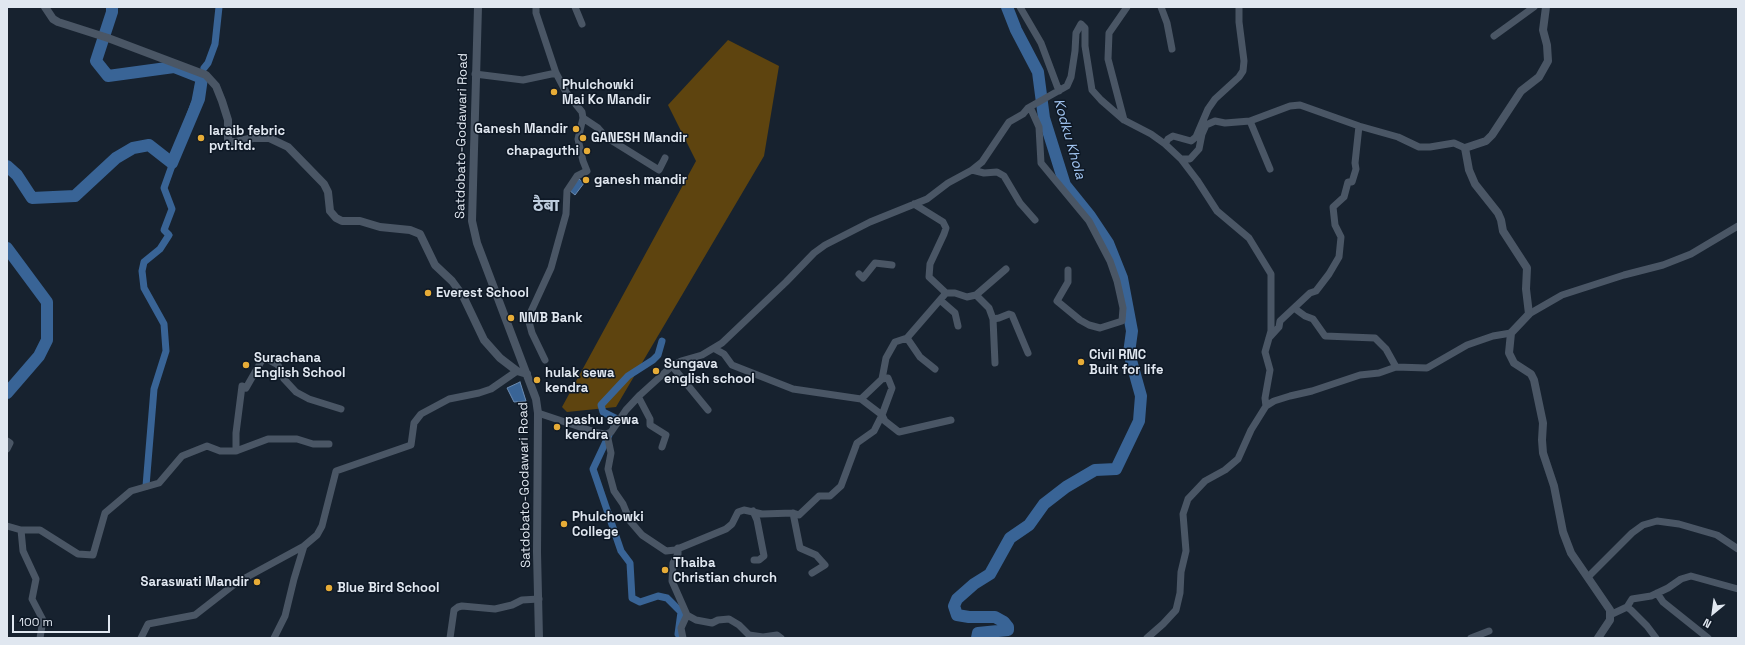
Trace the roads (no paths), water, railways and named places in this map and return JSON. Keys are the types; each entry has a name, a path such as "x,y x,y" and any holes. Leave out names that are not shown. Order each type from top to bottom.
{"street":[{"name":"Satdobato-Godawari Road","path":"478,7 471,212 472,227 536,399 538,413 537,552 539,638"},
{"path":"536,7 536,13 556,73 566,92 582,112 583,118 578,139 587,171 577,176 567,191 566,214 552,268 528,318 532,333 545,360"},
{"path":"575,7 582,24"},
{"path":"1020,7 1041,43 1060,91"},
{"path":"1124,120 1108,59 1109,33 1127,7"},
{"path":"1161,7 1167,23 1172,49"},
{"path":"1165,144 1168,138 1173,136 1191,141 1196,137 1208,109 1215,99 1240,77 1243,71 1244,61 1239,22 1239,7"},
{"path":"1494,36 1534,7"},
{"path":"1181,159 1190,159 1199,149 1202,134 1206,125 1215,121 1225,123 1250,121 1290,106 1300,105 1359,126 1398,137 1419,147 1430,148 1454,143 1465,148 1486,141 1492,135 1521,91 1540,77 1548,60 1543,30 1546,7"},
{"path":"46,8 53,19 58,22 108,38 206,75 216,86 222,101 228,120 228,139 231,142 236,142 253,138 270,138 288,147 324,184 328,192 330,211 342,222 360,221 380,227 410,230 420,234 435,265 452,281 463,296 484,340 500,358 517,371 527,374"},
{"path":"538,413 571,425 607,434 611,432 626,410 672,366 681,361 702,355 715,349 786,282 814,253 825,245 870,222 927,199 948,183 972,170 982,162 1009,122 1023,114 1033,105 1067,86 1071,77 1076,33 1081,24 1085,28 1085,46 1092,90 1100,100 1124,120 1151,134 1165,144 1181,159 1197,180 1217,211 1249,238 1272,274 1271,331 1265,352 1270,370 1269,383 1265,398 1266,406"},
{"path":"475,74 523,80 556,73"},
{"path":"1033,105 1039,126 1041,163 1089,221 1098,242 1110,261 1117,281 1123,308 1122,321 1100,328 1089,325 1057,302 1058,297 1068,282 1068,270"},
{"path":"583,118 598,128 606,137 659,170 665,158"},
{"path":"1250,121 1270,169"},
{"path":"1269,338 1279,327 1280,321 1310,293 1316,291 1329,274 1339,257 1341,237 1335,224 1332,207 1344,197 1348,182 1352,182 1356,169 1355,163 1359,126"},
{"path":"1465,148 1469,170 1475,184 1498,213 1505,236 1527,268 1526,289 1529,314"},
{"path":"972,170 997,172 1004,176 1020,203 1035,220"},
{"path":"914,204 943,222 946,228 930,264 929,277 946,293 955,293 967,297 976,295 1006,269"},
{"path":"1147,638 1176,610 1180,593 1181,572 1186,551 1183,514 1188,499 1205,481 1225,470 1238,459 1251,430 1266,406 1274,401 1360,375 1379,373 1396,367 1427,368 1467,345 1493,336 1511,333 1529,314 1562,295 1624,275 1663,265 1691,254 1738,226"},
{"path":"859,274 863,278 875,263 892,265"},
{"path":"882,379 886,358 895,342 907,338 946,293"},
{"path":"976,295 989,308 993,319 995,363"},
{"path":"940,300 955,313 958,326"},
{"path":"1294,308 1305,316 1313,319 1325,336 1375,338 1386,350 1396,367"},
{"path":"993,319 1009,314 1012,315 1028,353"},
{"path":"1511,333 1509,353 1511,358 1531,374 1534,380 1543,422 1543,454 1554,486 1563,532 1571,554 1610,610 1610,620 1598,638"},
{"path":"907,338 920,357 935,369"},
{"path":"715,349 724,354 732,365 793,389 861,398 882,415 885,421 898,432 950,420"},
{"path":"236,451 236,434 242,386 246,388 262,360 266,359 278,365 284,379 296,392 309,400 341,410"},
{"path":"672,366 708,410"},
{"path":"141,638 148,624 195,615 236,583 304,546 317,534 322,526 336,471 411,445 414,423 421,414 449,399 479,394 491,389 517,371"},
{"path":"607,434 611,453 608,469 614,491 623,504 630,521 642,536 666,551 678,548 726,529 732,524 738,512 744,510 762,514 793,512 799,515 819,496 830,496 841,486 857,443 874,431 882,415 892,388 888,378 882,379 861,398"},
{"path":"639,398 650,419 650,425 666,435 662,446"},
{"path":"7,526 20,530 40,530 78,554 93,555 105,513 131,491 159,483 182,456 206,446 220,451 236,451 268,438 297,439 313,444 329,444"},
{"path":"7,441 10,443 7,449"},
{"path":"753,511 757,520 764,556 759,560 754,560"},
{"path":"793,512 800,548 816,555 825,565 812,573"},
{"path":"1588,577 1632,533 1643,525 1657,521 1679,524 1717,535 1738,549"},
{"path":"20,530 23,551 36,579 32,599 43,620 40,638"},
{"path":"277,637 285,616 304,546"},
{"path":"678,548 678,554 671,571 672,581 687,614 696,620 712,623 718,620 728,619 739,625 749,635 763,638 778,635 781,638"},
{"path":"1610,615 1627,607 1632,599 1657,593 1668,588 1681,579 1691,576 1738,589"},
{"path":"1657,593 1664,602 1708,638"},
{"path":"450,638 454,610 458,607 462,606 495,609 504,608 522,600 539,599"},
{"path":"1627,607 1632,610 1647,626 1656,638"},
{"path":"681,638 681,628 687,614"},
{"path":"1473,638 1489,631"}],"water":[{"path":"579,179 584,183 575,195 569,190"},
{"path":"520,382 526,401 514,402 507,388"}],"waterway":[{"path":"7,166 17,175 32,198 75,196 116,158 133,148 149,145 172,163 199,99 202,78 174,67 108,76 96,61 112,12 112,7"},
{"path":"204,68 208,63 215,44 219,7"},
{"name":"Kodku Khola","path":"977,638 978,633 1008,630 1008,627 1004,622 995,617 969,617 957,615 954,606 957,599 974,584 990,574 1010,538 1029,525 1044,504 1066,487 1095,470 1116,469 1139,421 1141,396 1129,353 1132,331 1122,278 1108,243 1090,216 1065,185 1044,118 1038,72 1016,30 1007,7"},
{"path":"146,486 154,389 166,351 164,324 144,288 142,271 144,262 160,249 169,235 164,230 172,209 164,188 195,101 199,80"},
{"path":"7,248 47,302 47,340 39,356 7,393"},
{"path":"614,426 617,419 603,412 601,405 628,376 653,360 658,355 662,341"},
{"path":"609,435 593,469 621,551 630,563 632,598 640,602 658,596 667,598 681,612 678,634"}],"place":[{"name":"Phulchowki Mai Ko Mandir","path":"554,92"},
{"name":"Ganesh Mandir","path":"576,129"},
{"name":"laraib febric pvt.ltd.","path":"201,138"},
{"name":"GANESH Mandir","path":"583,138"},
{"name":"chapaguthi","path":"587,151"},
{"name":"ganesh mandir","path":"586,180"},
{"name":"Everest School","path":"428,293"},
{"name":"NMB Bank","path":"511,318"},
{"name":"Civil RMC Built for life","path":"1081,362"},
{"name":"Surachana English School","path":"246,365"},
{"name":"Sungava english school","path":"656,371"},
{"name":"hulak sewa kendra","path":"537,380"},
{"name":"pashu sewa kendra","path":"557,427"},
{"name":"Phulchowki College","path":"564,524"},
{"name":"Thaiba Christian church","path":"665,570"},
{"name":"Saraswati Mandir","path":"257,582"},
{"name":"Blue Bird School","path":"329,588"}],"district":[{"name":"ठैबा","path":"546,206"}]}
